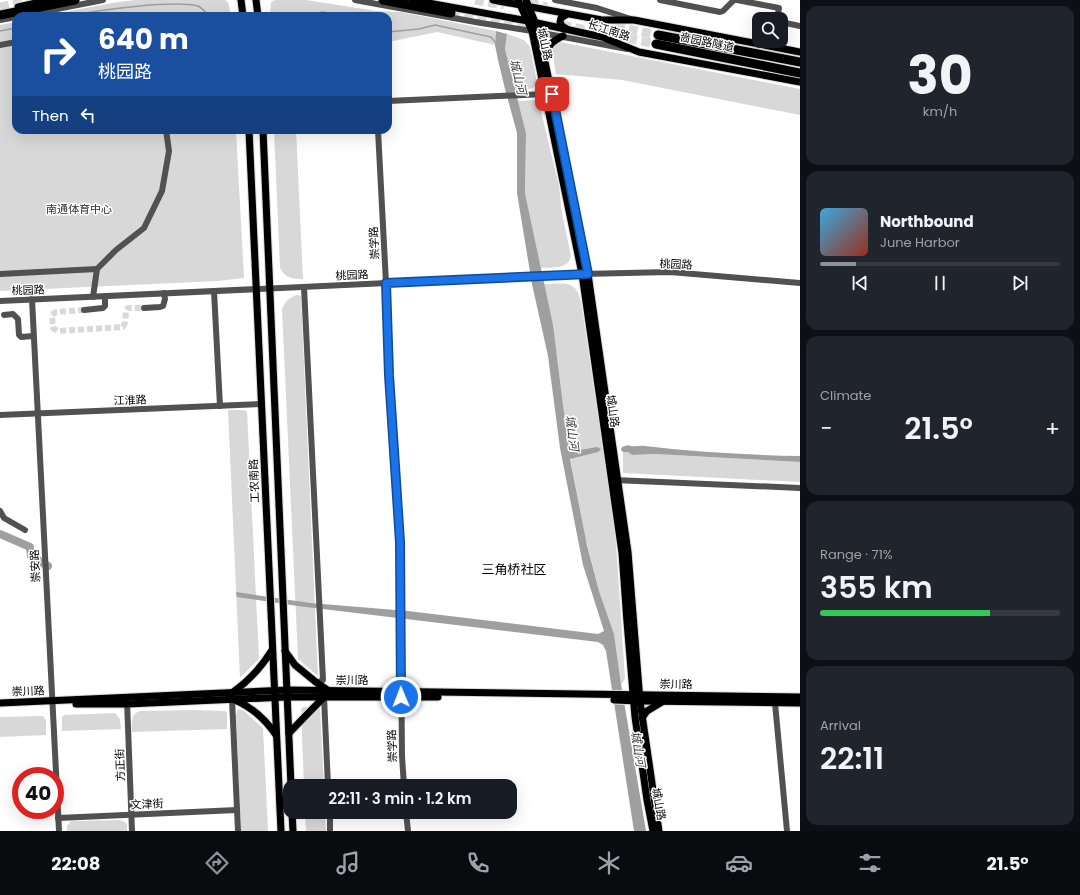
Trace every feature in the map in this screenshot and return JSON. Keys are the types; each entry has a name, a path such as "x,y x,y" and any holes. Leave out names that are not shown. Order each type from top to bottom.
{"highway":[{"path":"15,12 75,0"},
{"path":"383,0 451,13"},
{"path":"0,15 12,13"},
{"name":"啬园路隧道","path":"658,35 800,62"},
{"path":"703,43 743,48 800,59"},
{"name":"啬园路隧道","path":"656,44 765,67 800,79"}],"main road":[{"path":"0,11 49,0"},
{"path":"241,0 242,12"},
{"path":"256,0 258,12"},
{"name":"长江南路","path":"412,0 532,22 602,37 639,52 800,79"},
{"name":"长江南路","path":"493,0 524,3 567,14 602,20 634,20 800,52"},
{"name":"城山路","path":"524,3 536,31 545,62 585,274 615,480 628,552 634,698 647,800 653,831"},
{"path":"567,14 561,18 560,22 562,26 570,30"},
{"name":"城山路","path":"536,31 545,94 585,274"},
{"path":"545,62 546,51 549,45 554,40 563,36"},
{"name":"工农南路","path":"249,134 281,831"},
{"path":"263,134 291,779"},
{"path":"272,650 263,666 232,695 269,724 276,736"},
{"path":"285,651 295,665 317,683 327,694 288,733"},
{"name":"崇川路","path":"0,703 127,701 287,693 634,698 800,697"},
{"name":"城山路","path":"634,698 642,718 659,831"},
{"name":"崇川路","path":"634,698 664,701 800,703"},
{"path":"642,718 647,711 664,701"},
{"name":"崇川路","path":"0,707 52,703"},
{"path":"292,819 293,831"}],"street":[{"path":"42,12 103,0"},
{"path":"355,0 481,23 536,31 639,52"},
{"path":"555,0 597,8 634,20"},
{"path":"660,0 720,12 728,7 734,0 779,8"},
{"path":"778,12 780,0"},
{"path":"0,20 12,18"},
{"path":"788,23 800,26"},
{"path":"0,45 12,43"},
{"path":"392,101 545,94"},
{"path":"93,297 97,269 116,250 144,228 162,191 168,151 166,134"},
{"name":"崇学路","path":"378,134 389,375 400,542 401,694 404,779"},
{"path":"0,274 97,269"},
{"name":"桃园路","path":"0,301 529,276 670,272 800,283"},
{"path":"304,287 324,680 317,683"},
{"path":"214,291 220,406"},
{"path":"144,308 163,306 164,293"},
{"path":"84,310 103,308 105,306 105,296"},
{"name":"崇安路","path":"32,300 55,767"},
{"path":"4,315 13,314 18,319 21,337 33,336"},
{"name":"江淮路","path":"0,415 262,404"},
{"path":"615,480 800,488"},
{"path":"0,511 4,518 25,530"},
{"path":"327,694 328,779"},
{"path":"232,695 238,831"},
{"name":"方正街","path":"127,701 132,831"},
{"path":"775,703 787,831"},
{"name":"文津街","path":"64,818 237,810"},
{"name":"崇安路","path":"58,819 59,831"},
{"path":"330,819 330,831"},
{"path":"407,819 408,831"}],"green space":[{"path":"135,0 225,0 228,2 230,12 64,12"},
{"path":"275,0 306,0 376,11 401,12 496,31 495,45 437,32 392,41 392,12 270,12 271,2"},
{"name":"南通体育中心","path":"12,23 12,134 236,134 244,278 218,281 0,291 0,25"},
{"path":"507,34 524,40 530,47 537,82 534,87 515,90 505,49"},
{"path":"560,42 800,89 800,115 622,80 556,74 552,50 555,44"},
{"path":"535,100 539,103 559,186 562,213 571,256 567,264 559,267 541,268 525,193 526,133 518,101"},
{"path":"274,134 296,134 303,279 296,279 287,276 280,268"},
{"path":"544,284 568,284 576,289 581,302 615,529 625,678 621,684 614,634 599,591 585,535 569,452 557,356"},
{"path":"297,295 301,296 318,676 298,659 282,309 288,300"},
{"path":"228,410 247,411 259,659 240,678"},
{"path":"623,452 628,452 632,455 655,454 800,462 800,482 623,473"},
{"path":"303,707 320,707 324,779 304,779 301,710"},
{"path":"238,709 243,710 263,728 268,831 241,831 236,715"},
{"path":"194,710 225,711 227,713 227,729 132,732 133,717 137,712"},
{"path":"115,713 120,719 121,729 62,731 62,717 64,715"},
{"path":"43,716 46,720 46,735 0,737 0,717"},
{"path":"305,819 325,819 326,831 306,831"},
{"path":"119,820 127,824 127,831 67,831 67,826 71,821"}],"shaded area":[{"path":"496,31 507,34 505,49 526,133 525,193 553,325 569,452 597,447 601,449 598,452 570,459 587,545 599,591 614,634 646,831 634,831 606,651 603,645 598,642 298,606 237,597 236,592 310,603 408,611 598,634 604,631 583,565 560,448 548,356 532,284 517,193 517,133 498,60 495,45"},
{"path":"628,445 722,453 800,456 800,462 655,454 632,455 621,450 622,447"}],"waterway":[{"path":"92,12 171,4 198,6 206,12"},
{"path":"392,32 419,29 435,25 491,37 496,43"},
{"path":"0,31 12,29"},
{"path":"0,534 30,547 31,556 48,566"}],"tunnel":[{"path":"0,7 33,0"},
{"path":"475,0 504,5"},
{"path":"516,0 547,7"},
{"path":"451,13 537,27"},
{"path":"589,21 658,35"},
{"path":"562,25 656,44"},
{"path":"84,310 56,312 52,315 53,328 58,331 123,327 128,308 144,308"}],"district":[{"name":"三角桥社区","path":"514,569"}],"route":[{"path":"401,697 400,542 389,375 386,283 588,274 552,94"}],"water label":[{"name":"城山河","path":"518,77"},
{"name":"城山河","path":"572,433"},
{"name":"城山河","path":"638,749"}]}
